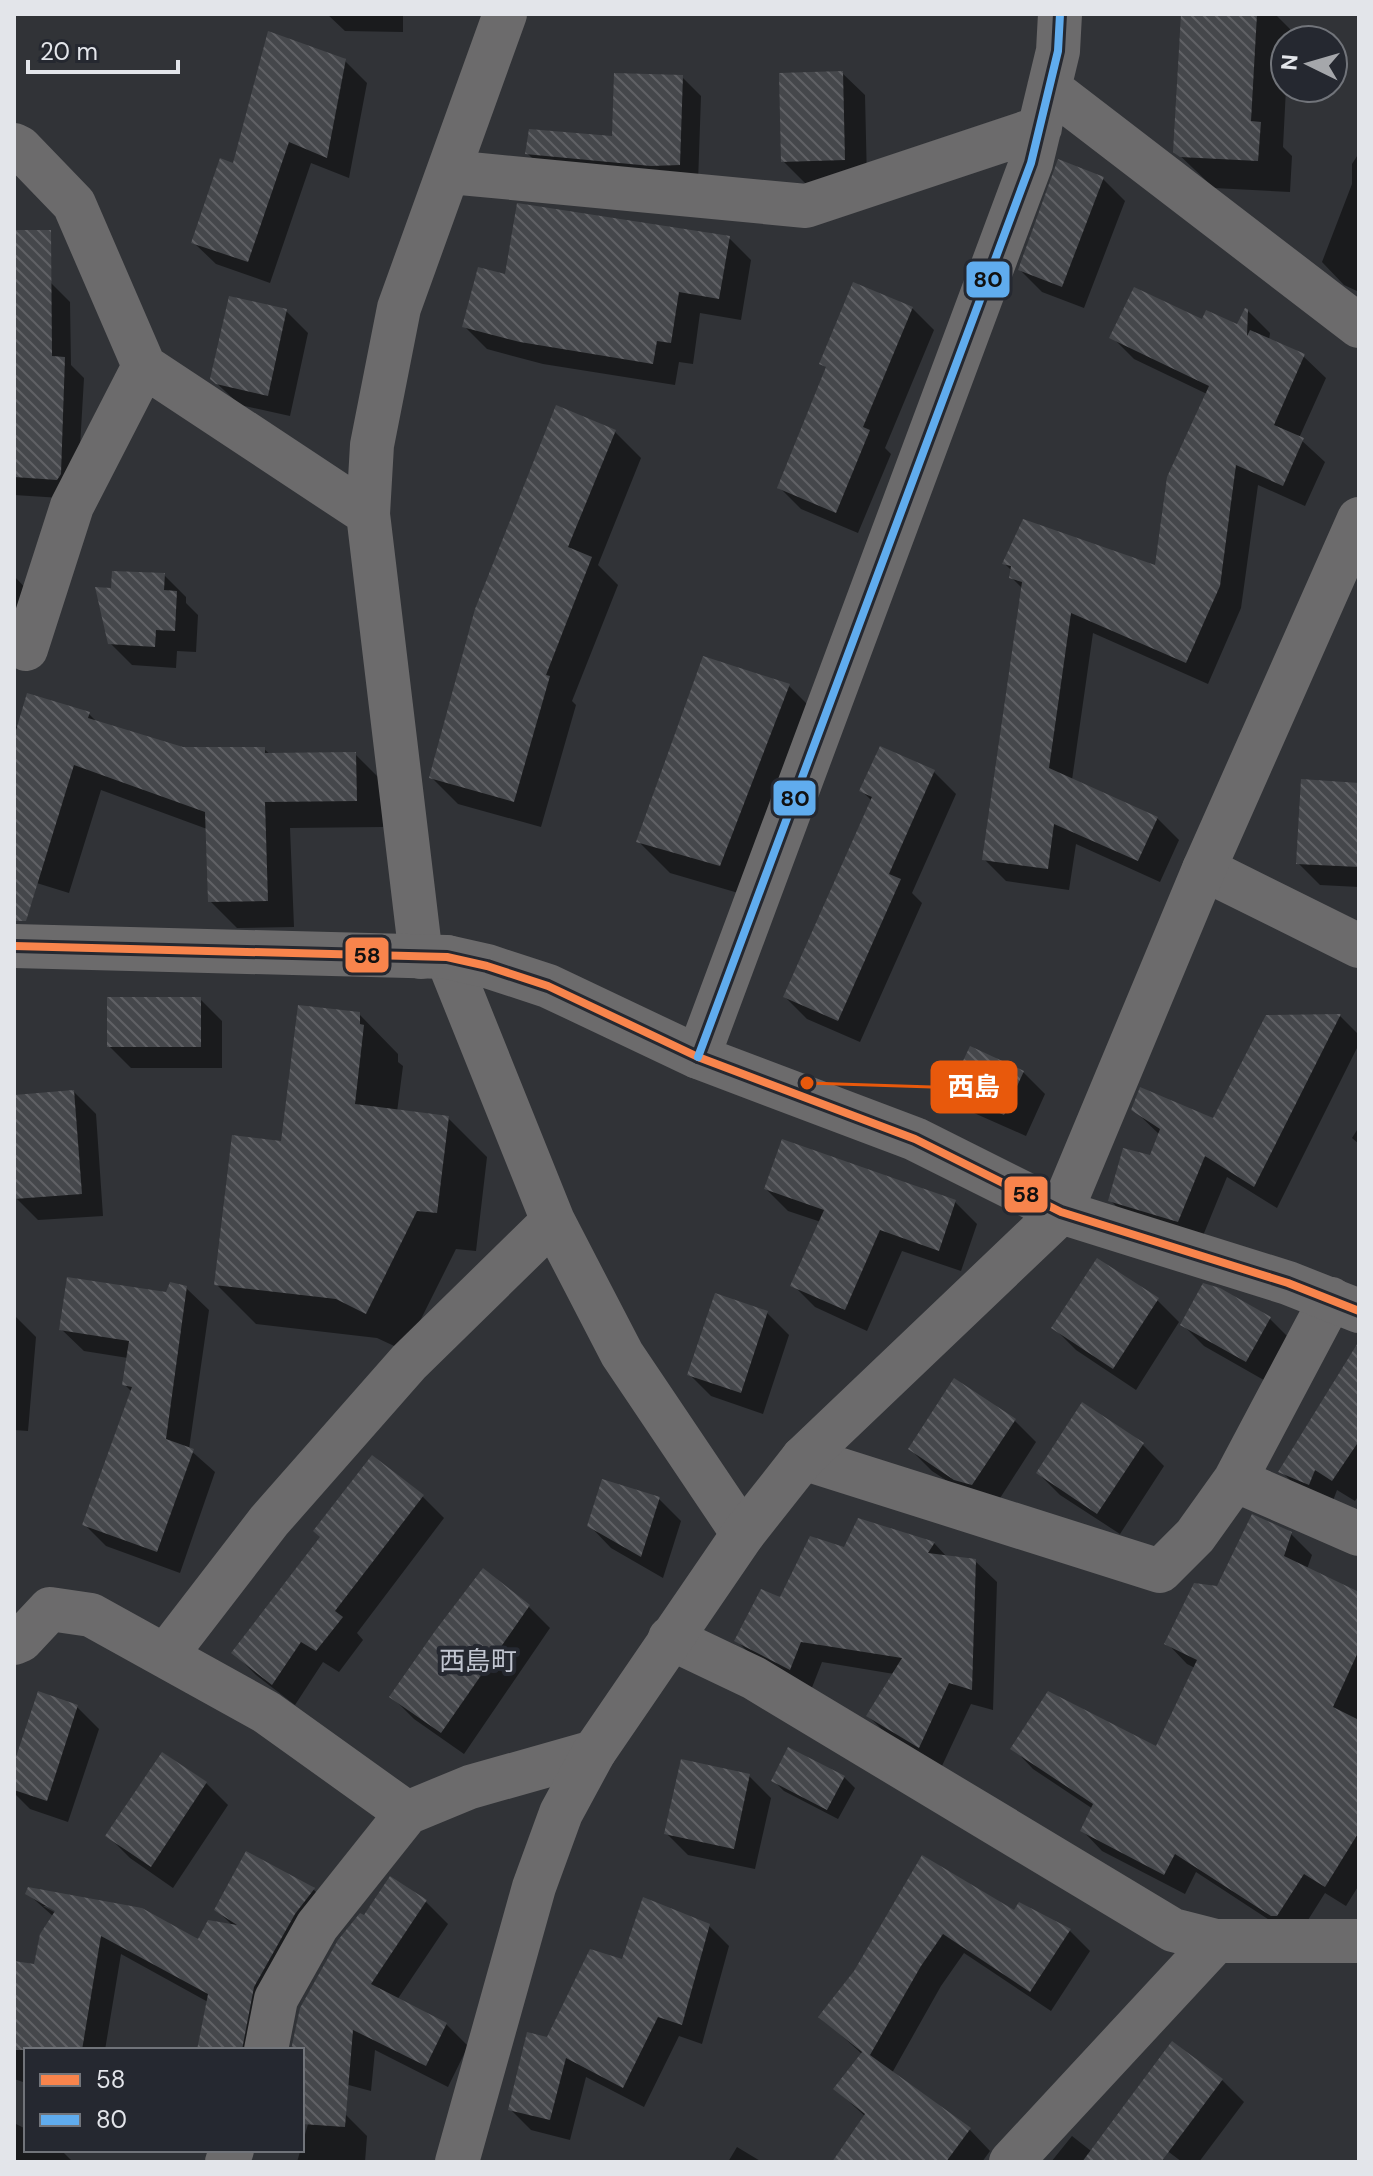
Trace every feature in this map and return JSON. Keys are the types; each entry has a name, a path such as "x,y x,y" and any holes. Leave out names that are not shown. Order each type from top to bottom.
{"street":[{"path":"505,14 399,308 372,445 368,514 434,957 553,1221 622,1354 743,1534"},
{"path":"698,1057 1031,163 1058,51 1060,14"},
{"path":"450,172 806,206 1045,108"},
{"path":"1045,108 1359,326"},
{"path":"14,145 74,204 144,366 368,514"},
{"path":"26,649 72,506 144,366"},
{"path":"457,2162 534,1887 561,1813 594,1752 743,1534 803,1458 1061,1212 1204,869 1359,519"},
{"path":"1204,869 1359,946"},
{"path":"14,946 434,957 487,966 548,986 698,1057 915,1139 1061,1212 1288,1283 1345,1305 1235,1480 1195,1536 1160,1571 803,1458"},
{"path":"165,1656 269,1521 409,1362 553,1221"},
{"path":"1235,1480 1359,1534"},
{"path":"14,1643 21,1640 50,1609 91,1615 266,1712 407,1813"},
{"path":"670,1638 754,1678 1173,1930 1216,1941 1359,1940"},
{"path":"266,2048 276,1999 317,1926 407,1813 470,1787 594,1752"},
{"path":"1011,2162 1216,1941"}],"building":[{"path":"1181,14 1257,14 1251,121 1261,122 1258,161 1180,157 1173,152"},
{"path":"268,31 346,59 327,158 289,142 248,262 191,243 220,158 233,163"},
{"path":"843,71 845,160 781,162 779,73"},
{"path":"614,73 683,75 680,165 651,166 525,154 529,129 612,136"},
{"path":"1058,159 1104,177 1062,287 1018,270"},
{"path":"517,203 730,236 719,299 679,292 671,343 657,341 653,364 520,342 462,327 478,267 505,274"},
{"path":"14,230 51,230 52,356 65,357 61,474 57,480 14,477"},
{"path":"853,282 913,307 863,427 870,430 836,513 777,488 826,367 819,364"},
{"path":"1134,287 1202,319 1206,310 1237,324 1245,308 1248,309 1247,336 1250,330 1305,354 1274,425 1304,438 1283,486 1236,465 1220,586 1186,663 1071,613 1049,768 1158,817 1138,861 1054,824 1048,869 982,860 1022,582 1009,578 1011,566 1002,564 1023,519 1155,565 1167,477 1209,386 1109,338"},
{"path":"229,296 287,309 268,396 216,384 210,379"},
{"path":"556,405 616,430 568,547 592,557 546,675 550,676 514,802 429,778 475,609"},
{"path":"112,571 165,573 164,590 177,591 175,631 156,630 155,647 108,644 95,587 111,588"},
{"path":"703,656 790,684 720,866 636,842"},
{"path":"27,693 90,712 88,718 183,747 265,747 265,753 356,752 357,801 265,802 268,901 208,902 205,812 74,765 26,921 14,921 14,737"},
{"path":"880,746 935,770 889,874 901,879 838,1021 783,997 872,797 859,791"},
{"path":"1301,779 1359,783 1359,867 1296,864"},
{"path":"107,997 201,997 201,1047 107,1047"},
{"path":"298,1005 360,1012 360,1024 364,1025 355,1104 449,1116 437,1213 417,1211 366,1314 336,1299 214,1285 232,1135 281,1141"},
{"path":"1341,1014 1254,1187 1205,1156 1178,1222 1108,1201 1123,1148 1150,1155 1160,1129 1131,1110 1140,1087 1213,1118 1266,1015"},
{"path":"970,1046 1024,1071 1004,1115 949,1091"},
{"path":"74,1090 82,1194 14,1199 14,1095"},
{"path":"782,1139 956,1200 939,1251 880,1230 845,1310 790,1286 824,1210 764,1189"},
{"path":"1097,1258 1159,1298 1113,1369 1051,1328"},
{"path":"67,1277 166,1292 170,1282 187,1286 166,1439 194,1449 157,1552 82,1525 132,1387 122,1385 129,1341 59,1330"},
{"path":"1203,1283 1220,1288 1271,1317 1246,1362 1180,1325"},
{"path":"715,1293 768,1311 741,1393 687,1375"},
{"path":"1359,1341 1359,1441 1332,1481 1315,1470 1309,1485 1278,1472"},
{"path":"954,1378 1016,1419 972,1485 954,1480 908,1449"},
{"path":"1082,1402 1144,1443 1097,1514 1036,1473"},
{"path":"372,1455 424,1495 335,1611 343,1617 316,1651 301,1642 272,1685 231,1653 320,1537 313,1531"},
{"path":"602,1479 660,1497 641,1557 587,1526"},
{"path":"1252,1514 1292,1532 1284,1556 1359,1592 1359,1650 1333,1707 1359,1720 1359,1832 1325,1887 1304,1874 1277,1916 1271,1916 1175,1854 1164,1875 1080,1831 1093,1804 1010,1749 1048,1691 1156,1746 1197,1660 1164,1644 1194,1583 1217,1586"},
{"path":"858,1518 935,1542 928,1553 976,1559 972,1690 949,1683 919,1748 866,1716 902,1658 801,1642 790,1670 734,1641 761,1589 780,1597 810,1536 844,1547"},
{"path":"483,1568 530,1605 441,1733 389,1697"},
{"path":"38,1691 78,1705 47,1801 14,1790 14,1763"},
{"path":"788,1747 845,1776 827,1810 771,1781"},
{"path":"162,1752 207,1782 151,1867 105,1836"},
{"path":"681,1759 750,1774 734,1849 664,1834"},
{"path":"246,1851 315,1888 295,1914 254,1987 242,2048 197,2048 208,1994 101,1936 82,2048 14,2050 14,1961 34,1964 40,1934 55,1911 25,1894 28,1887 142,1908 198,1939 208,1920 237,1925 214,1910"},
{"path":"922,1855 1014,1910 1019,1902 1071,1929 1030,1992 943,1934 870,2055 971,2128 946,2162 832,2162 865,2114 833,2089 862,2052 818,2017 854,1971"},
{"path":"390,1876 427,1900 371,1984 447,2023 426,2066 353,2030 345,2127 304,2124 304,2048 291,2048 300,2008 338,1940 360,1913 364,1915"},
{"path":"643,1897 710,1924 682,2025 658,2017 623,2088 566,2058 550,2120 508,2110 527,2032 547,2037 590,1949 622,1959"},
{"path":"1172,2041 1223,2079 1161,2162 1082,2162"}],"transit line":[{"name":"80","path":"698,1057 1031,163 1058,51 1060,14"},
{"name":"58","path":"14,946 447,957 487,966 548,986 698,1057 915,1139 1061,1212 1288,1283 1359,1311"}],"place":[{"name":"西島","path":"807,1083"}],"district":[{"name":"西島町","path":"478,1661"}]}
